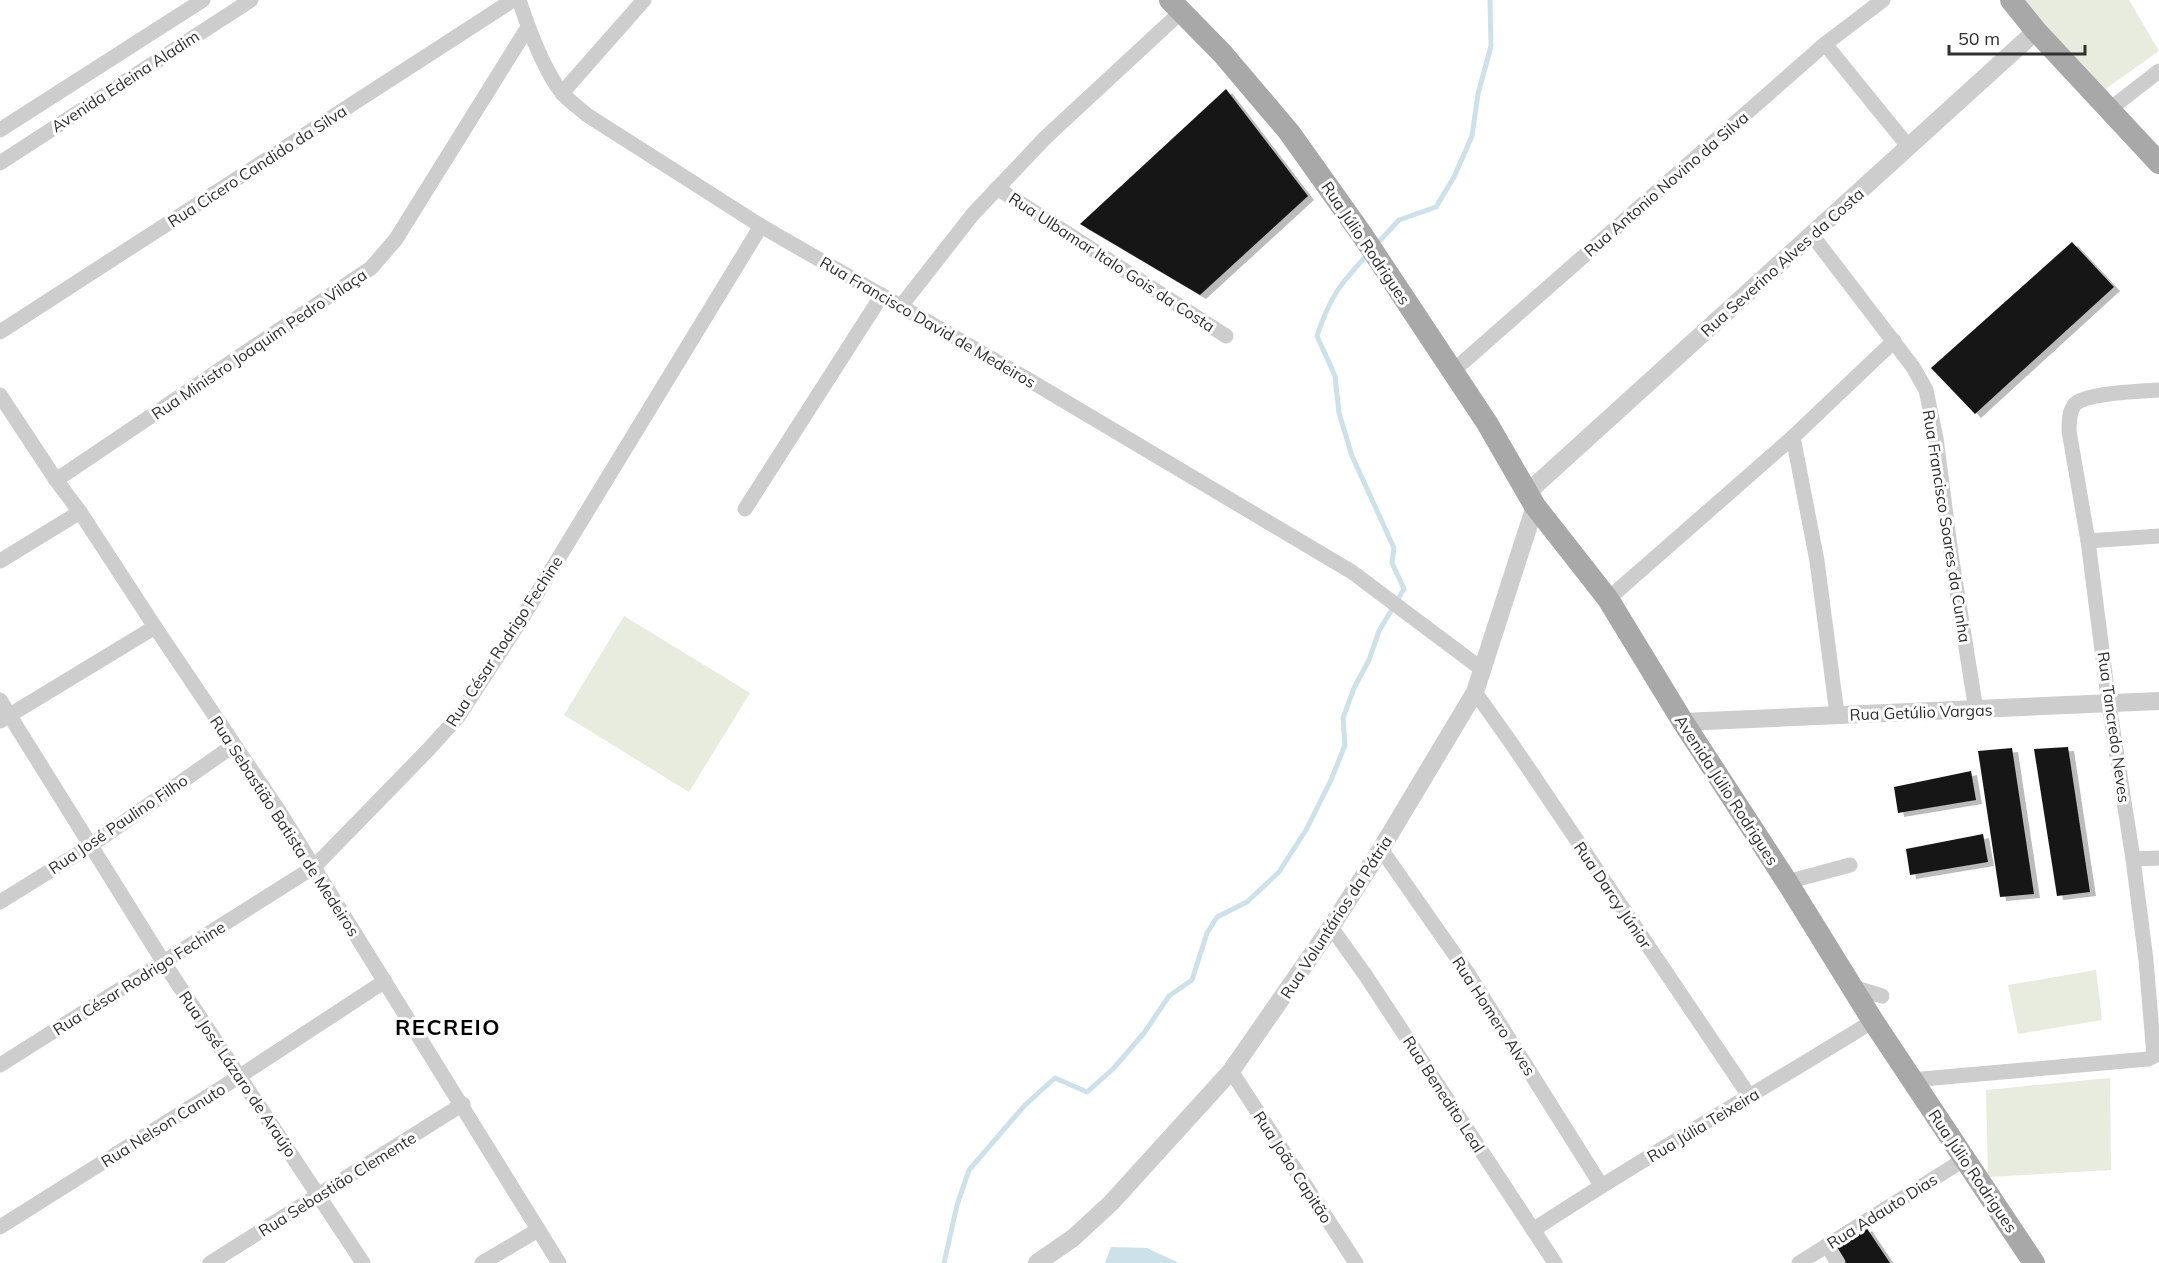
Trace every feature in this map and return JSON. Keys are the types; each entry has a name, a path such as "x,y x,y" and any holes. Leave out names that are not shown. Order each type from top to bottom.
{"main road":[{"path":"2011,0 2036,32 2159,163"},
{"name":"Rua Júlio Rodrigues","path":"1176,6 1222,53 1289,132 1364,236 1487,423 1531,499"},
{"name":"Avenida Júlio Rodrigues","path":"1531,499 1608,599 1683,722 1911,1080"},
{"name":"Rua Júlio Rodrigues","path":"1911,1080 2034,1263"}],"street":[{"name":"Avenida Edeina Aladim","path":"0,130 203,0"},
{"name":"Avenida Edeina Aladim","path":"0,163 251,0"},
{"name":"Rua Cicero Candido da Silva","path":"0,332 513,0"},
{"name":"Rua Francisco David de Medeiros","path":"519,0 544,63 562,93 596,121 761,226 1330,559 1387,597 1483,670"},
{"path":"562,93 644,0"},
{"name":"Rua Antonio Novino da Silva","path":"1453,371 1825,44 1883,0"},
{"path":"901,306 973,214 1176,6"},
{"name":"Rua Ministro Joaquim Pedro Vilaça","path":"56,480 371,268 396,239 528,27"},
{"name":"Rua Severino Alves da Costa","path":"1531,499 1908,146 2036,32"},
{"path":"1825,44 1908,146"},
{"path":"2110,109 2159,71"},
{"path":"44,102 58,125"},
{"name":"Rua Ulbamar Italo Gois da Costa","path":"997,188 1226,336"},
{"name":"Rua César Rodrigo Fechine","path":"0,1065 314,867 458,717 519,623 761,226"},
{"name":"Rua Francisco Soares da Cunha","path":"1812,235 1894,341 1926,390 1936,438 1951,554 1976,710"},
{"path":"745,509 882,295"},
{"path":"1608,599 1793,437 1894,341"},
{"name":"Rua Tancredo Neves","path":"1911,1080 2148,1059 2152,1058 2155,1052 2152,960 2133,859 2109,705 2088,541 2069,431 2069,418 2075,404 2084,399 2101,395 2159,390"},
{"name":"Rua Sebastião Batista de Medeiros","path":"0,397 80,512 279,811 560,1263"},
{"path":"1793,437 1817,561 1837,714"},
{"name":"Rua Voluntários da Pátria","path":"1037,1263 1073,1238 1111,1203 1231,1071 1331,927 1381,849 1475,692 1531,499"},
{"path":"0,561 80,512"},
{"path":"2088,541 2159,536"},
{"path":"5,718 155,627"},
{"name":"Rua Darcy Júnior","path":"1475,692 1750,1097"},
{"name":"Rua José Lázaro de Araújo","path":"0,700 5,718 363,1263"},
{"name":"Rua Getúlio Vargas","path":"1683,722 2159,701"},
{"name":"Rua José Paulino Filho","path":"0,902 90,846 234,745"},
{"name":"Rua Homero Alves","path":"1381,849 1467,972 1601,1185"},
{"path":"2133,859 2159,858"},
{"path":"1786,882 1850,865"},
{"name":"Rua Benedito Leal","path":"1331,927 1366,976 1555,1263"},
{"name":"Rua Nelson Canuto","path":"0,1227 240,1076 385,981"},
{"path":"1853,987 1882,996"},
{"name":"Rua Júlia Teixeira","path":"1533,1230 1601,1185 1873,1021"},
{"name":"Rua João Capitão","path":"1231,1071 1356,1263"},
{"name":"Rua Sebastião Clemente","path":"210,1263 463,1104"},
{"name":"Rua Adauto Dias","path":"1799,1263 1965,1159"},
{"path":"482,1263 538,1230"},
{"path":"1827,1245 1838,1263"}],"shaded area":[{"path":"2019,0 2129,0 2159,51 2097,95"},
{"path":"624,616 750,693 689,792 564,715"},
{"path":"2096,970 2102,1020 2018,1034 2008,985"},
{"path":"2110,1078 2111,1170 1988,1177 1986,1090"}],"water":[{"path":"1111,1247 1147,1248 1179,1263 1105,1263"}],"building":[{"path":"1226,89 1308,196 1200,295 1080,224"},
{"path":"2072,242 2114,287 1975,414 1931,368"},
{"path":"2068,747 2090,892 2057,896 2034,749"},
{"path":"2012,748 2034,894 2000,897 1978,751"},
{"path":"1971,771 1976,800 1898,813 1894,787"},
{"path":"1983,834 1988,862 1910,875 1906,849"},
{"path":"1866,1227 1890,1263 1843,1263 1834,1249"}],"waterway":[{"path":"1375,246 1399,220 1436,207 1454,177 1472,136 1478,94 1491,46 1490,0"},
{"path":"944,1263 957,1205 969,1170 1025,1105 1055,1078 1087,1092 1113,1069 1144,1033 1169,996 1192,980 1207,933 1217,917 1247,902 1279,872 1306,830 1331,780 1345,745 1343,718 1354,688 1369,660 1379,631 1404,589 1392,563 1394,548 1352,456 1339,413 1335,376 1317,336 1337,291 1369,253"}],"district":[{"name":"RECREIO","path":"448,1027"}]}
